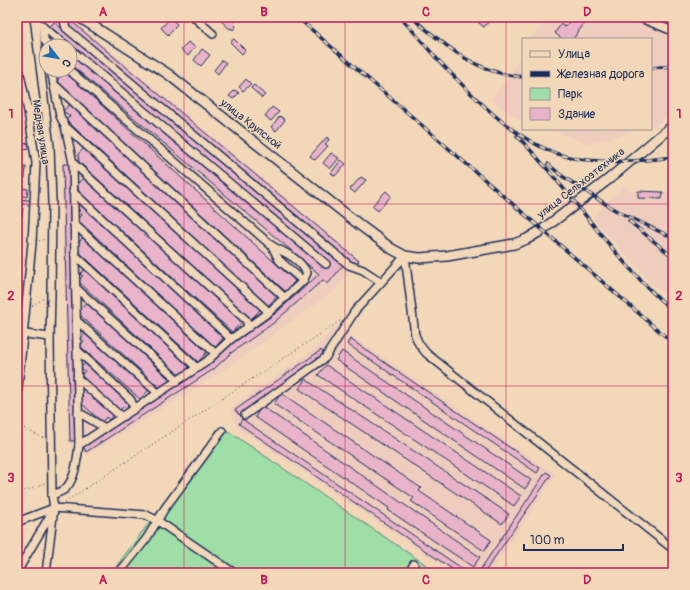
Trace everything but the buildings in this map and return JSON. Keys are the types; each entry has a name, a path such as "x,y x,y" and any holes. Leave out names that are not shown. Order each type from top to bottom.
{"main road":[{"name":"улица Крупской","path":"79,17 168,74 392,250 405,256"},
{"name":"улица Сельхозтехника","path":"405,256 419,258 447,256 514,244 527,239 542,230 609,179 673,126"}],"street":[{"path":"63,17 66,28 349,266 364,270 381,282"},
{"path":"194,17 213,34"},
{"path":"638,17 673,31"},
{"path":"34,19 57,38"},
{"path":"34,19 50,147 52,237 50,337 52,495 54,508 46,573"},
{"path":"42,25 45,38"},
{"path":"78,56 326,264"},
{"name":"Медная улица","path":"17,60 28,111 36,163 32,243 25,310 20,334 17,398"},
{"path":"52,495 62,491 70,482 77,463 79,445 73,163 65,126 60,116 53,78"},
{"path":"78,78 272,246 290,255 303,266 307,273 303,282 269,312 231,339 197,368 79,445"},
{"path":"55,85 285,298"},
{"path":"28,111 45,108"},
{"path":"65,126 269,312"},
{"path":"73,163 246,320 249,327"},
{"path":"73,192 231,339"},
{"path":"74,224 215,354"},
{"path":"272,246 279,260 303,282"},
{"path":"75,255 197,368"},
{"path":"245,415 325,358 355,311 405,256"},
{"path":"405,256 415,335 419,344 426,353 673,549"},
{"path":"75,287 178,380"},
{"path":"76,320 158,393"},
{"path":"20,334 50,337"},
{"path":"77,350 132,400 134,409"},
{"path":"77,378 116,413 123,416"},
{"path":"78,412 105,428"},
{"path":"119,573 147,538 165,508 222,431"},
{"path":"17,572 54,508"},
{"path":"17,522 54,508 146,515 158,521 234,573"},
{"path":"409,573 414,564"}],"path":[{"path":"32,243 52,237"},
{"path":"25,310 51,295"},
{"path":"54,508 342,320"},
{"path":"17,425 51,443"},
{"path":"17,493 31,490 52,480"}],"shaded area":[{"path":"549,17 673,17 673,110 657,125 652,127 652,38 531,38"},
{"path":"53,19 72,19 361,261 334,291 219,374 87,455 68,443 61,163 53,78 78,78 78,38 49,38 48,25"},
{"path":"522,53 522,121 490,99 509,76"},
{"path":"545,130 638,130 589,144 560,133"},
{"path":"623,186 631,191 673,192 673,303 648,280 592,217"},
{"path":"336,325 556,475 490,573 453,573 238,428 230,409 316,348"}],"green space":[{"path":"222,427 438,573 111,573"}],"railway":[{"path":"297,17 673,343"},
{"path":"399,17 438,60 483,105 516,132 534,143 553,152 586,160 623,161 673,157"},
{"path":"411,17 449,48 476,64 490,70 522,77"},
{"path":"652,68 673,66"},
{"path":"517,136 556,179 631,270 673,311"},
{"path":"548,164 562,176 615,210 673,238"},
{"path":"629,221 673,257"}]}
